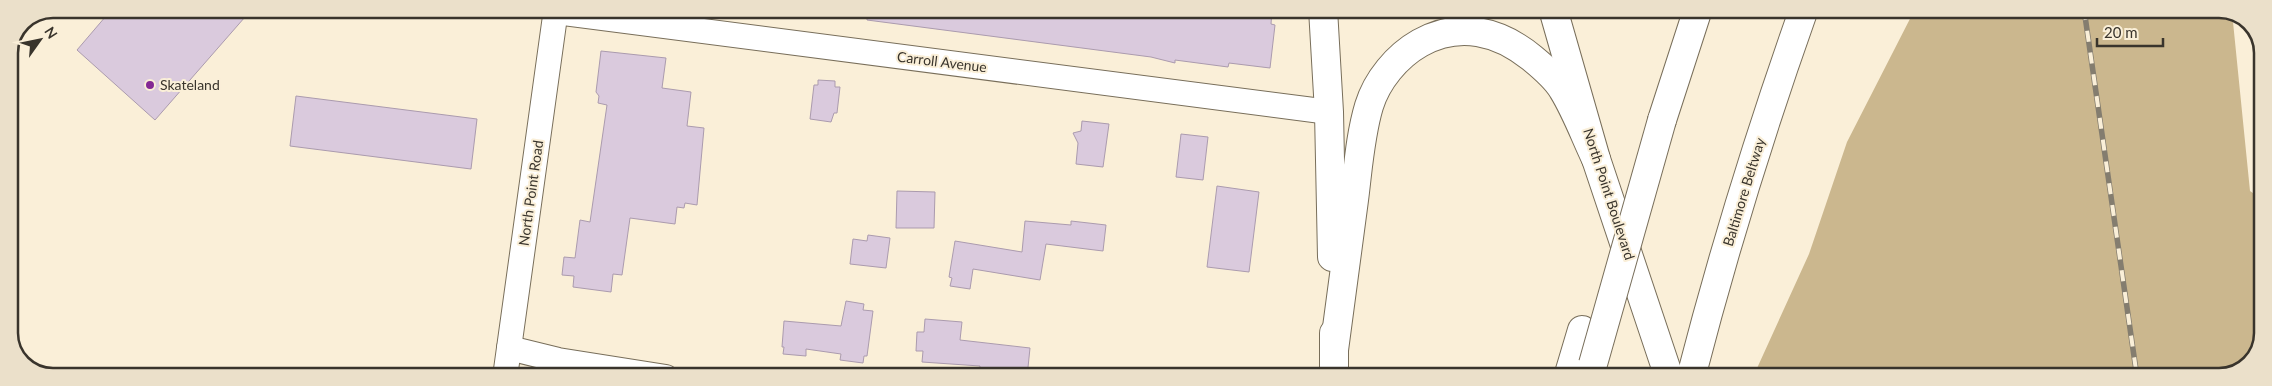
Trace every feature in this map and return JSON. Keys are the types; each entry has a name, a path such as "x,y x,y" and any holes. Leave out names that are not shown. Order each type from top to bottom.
{"main road":[{"path":"1324,18 1329,112 1334,368"},
{"name":"North Point Boulevard","path":"1555,18 1596,159 1666,368"},
{"path":"1592,368 1662,120 1695,18"},
{"name":"Baltimore Beltway","path":"1693,368 1751,166 1801,18"},
{"path":"1790,47 1804,18"},
{"path":"1334,350 1362,140 1369,105 1378,86 1391,67 1409,49 1445,32 1463,30 1483,32 1505,40 1542,66 1563,89 1596,159"},
{"path":"1571,368 1582,330 1662,120"}],"street":[{"name":"North Point Road","path":"507,368 555,17"},
{"name":"Carroll Avenue","path":"604,17 1329,112"},
{"path":"510,348 558,360 609,368"}],"shaded area":[{"path":"1910,18 2224,18 2233,20 2250,191 2254,194 2254,338 2251,349 2243,360 2231,367 2224,368 1757,368 1809,254 1847,142"}],"building":[{"name":"Skateland","path":"105,17 245,17 155,120 77,50"},
{"path":"867,17 1271,18 1271,24 1275,25 1270,68 1229,63 1228,67 1175,60 1175,63 1151,57 867,20"},
{"path":"601,51 666,58 662,88 691,92 687,126 704,128 697,205 685,203 684,208 677,207 675,224 630,218 622,275 613,274 611,292 573,287 574,276 562,275 564,257 575,258 580,220 590,222 607,105 598,103 599,96 596,92"},
{"path":"818,80 835,81 835,87 840,87 837,113 834,113 831,122 810,119 814,85 818,85"},
{"path":"296,96 477,119 471,169 290,146"},
{"path":"1082,121 1109,124 1103,167 1076,164 1078,143 1073,133 1081,131"},
{"path":"1181,134 1208,137 1203,180 1176,177"},
{"path":"1217,186 1259,192 1249,272 1207,267"},
{"path":"897,191 935,192 934,228 896,228"},
{"path":"1025,221 1071,225 1071,221 1106,225 1103,251 1046,244 1040,280 973,269 970,289 950,286 952,278 949,277 955,241 1022,252"},
{"path":"868,235 890,238 886,268 850,264 853,239 867,241"},
{"path":"846,301 864,304 863,310 873,311 867,356 864,356 863,363 840,360 841,354 806,349 806,356 783,354 784,321 841,326"},
{"path":"925,319 962,322 960,340 1030,348 1028,368 980,368 980,366 922,362 923,351 916,351 917,332 924,332"}],"railway":[{"path":"2085,18 2136,368"}],"place":[{"name":"Skateland","path":"150,85"}]}
